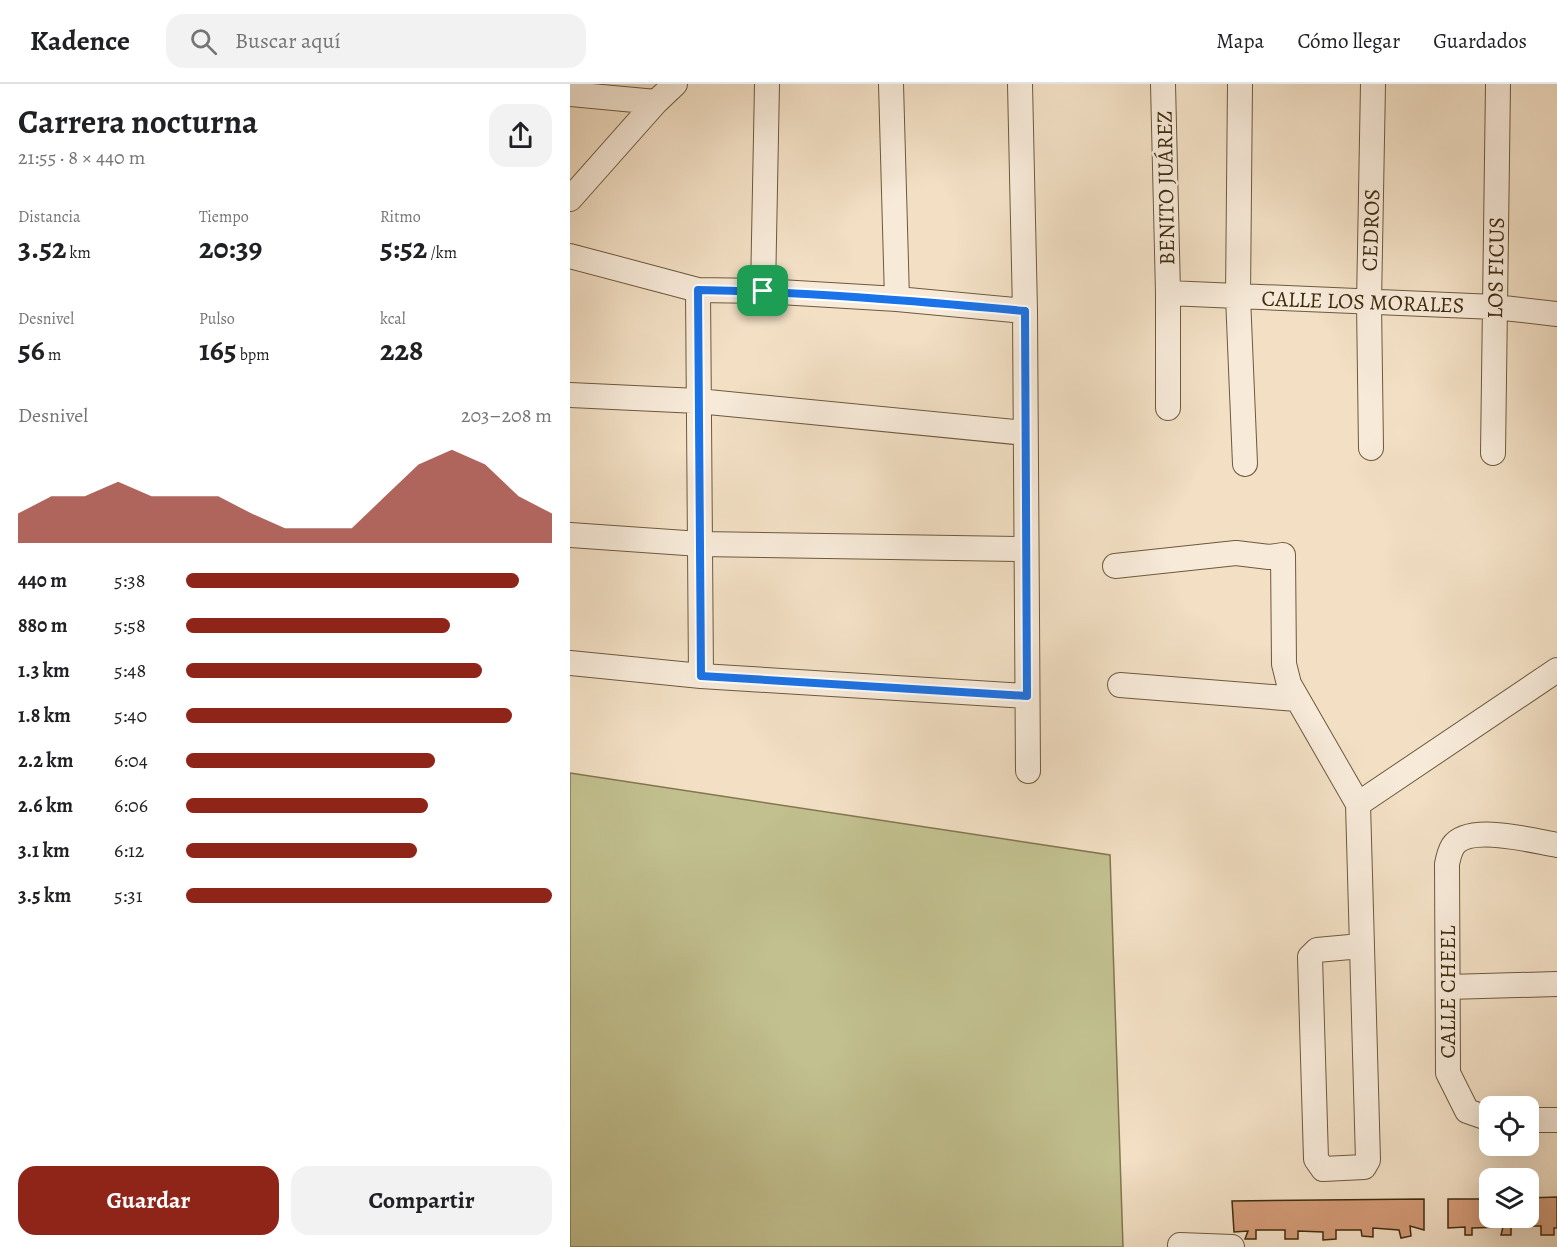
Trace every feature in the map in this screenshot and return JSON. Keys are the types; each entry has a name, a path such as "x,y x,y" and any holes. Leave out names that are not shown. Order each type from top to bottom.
{"street":[{"path":"570,199 656,102 675,84"},
{"path":"763,291 767,84"},
{"path":"891,84 897,299"},
{"path":"1020,84 1025,311 1028,771"},
{"name":"BENITO JUÁREZ","path":"1163,84 1168,408"},
{"path":"1240,84 1238,297 1245,464"},
{"name":"CEDROS","path":"1371,448 1369,303 1373,84"},
{"name":"LOS FICUS","path":"1493,453 1498,84"},
{"path":"570,94 656,102"},
{"path":"570,256 698,290 763,291 897,299 1025,311"},
{"path":"698,290 701,676"},
{"name":"CALLE LOS MORALES","path":"1168,292 1495,307 1557,314"},
{"path":"570,394 698,401 1025,433"},
{"path":"570,535 700,544 1026,549"},
{"path":"1115,566 1236,553 1269,557 1283,555 1284,664 1289,684 1358,804 1368,1160 1364,1167 1323,1169 1316,1159 1311,957 1317,950 1361,946"},
{"path":"570,663 701,676 1027,696"},
{"path":"1358,804 1557,670"},
{"path":"1120,685 1297,699"},
{"name":"CALLE CHEEL","path":"1479,1115 1467,1111 1448,1073 1447,864 1453,846 1467,836 1487,834 1557,845"},
{"path":"1449,987 1557,984"},
{"path":"1539,1120 1557,1120"},
{"path":"1180,1245 1218,1247"}],"shaded area":[{"path":"570,773 1110,855 1123,1247 570,1247"}],"building":[{"path":"1557,1197 1557,1228 1554,1228 1554,1235 1541,1235 1539,1198"},
{"path":"1424,1199 1424,1230 1410,1226 1411,1236 1401,1238 1399,1230 1373,1228 1373,1237 1362,1236 1361,1230 1336,1230 1336,1239 1323,1240 1323,1232 1298,1231 1298,1239 1285,1239 1285,1230 1256,1230 1256,1239 1245,1239 1248,1231 1234,1232 1232,1201"},
{"path":"1448,1199 1479,1199 1479,1228 1472,1228 1472,1235 1465,1235 1465,1227 1448,1228"},
{"path":"1503,1228 1511,1228 1511,1235 1501,1235"}],"route":[{"path":"698,290 763,291 897,299 1025,311 1027,696 701,676 698,290"}]}
